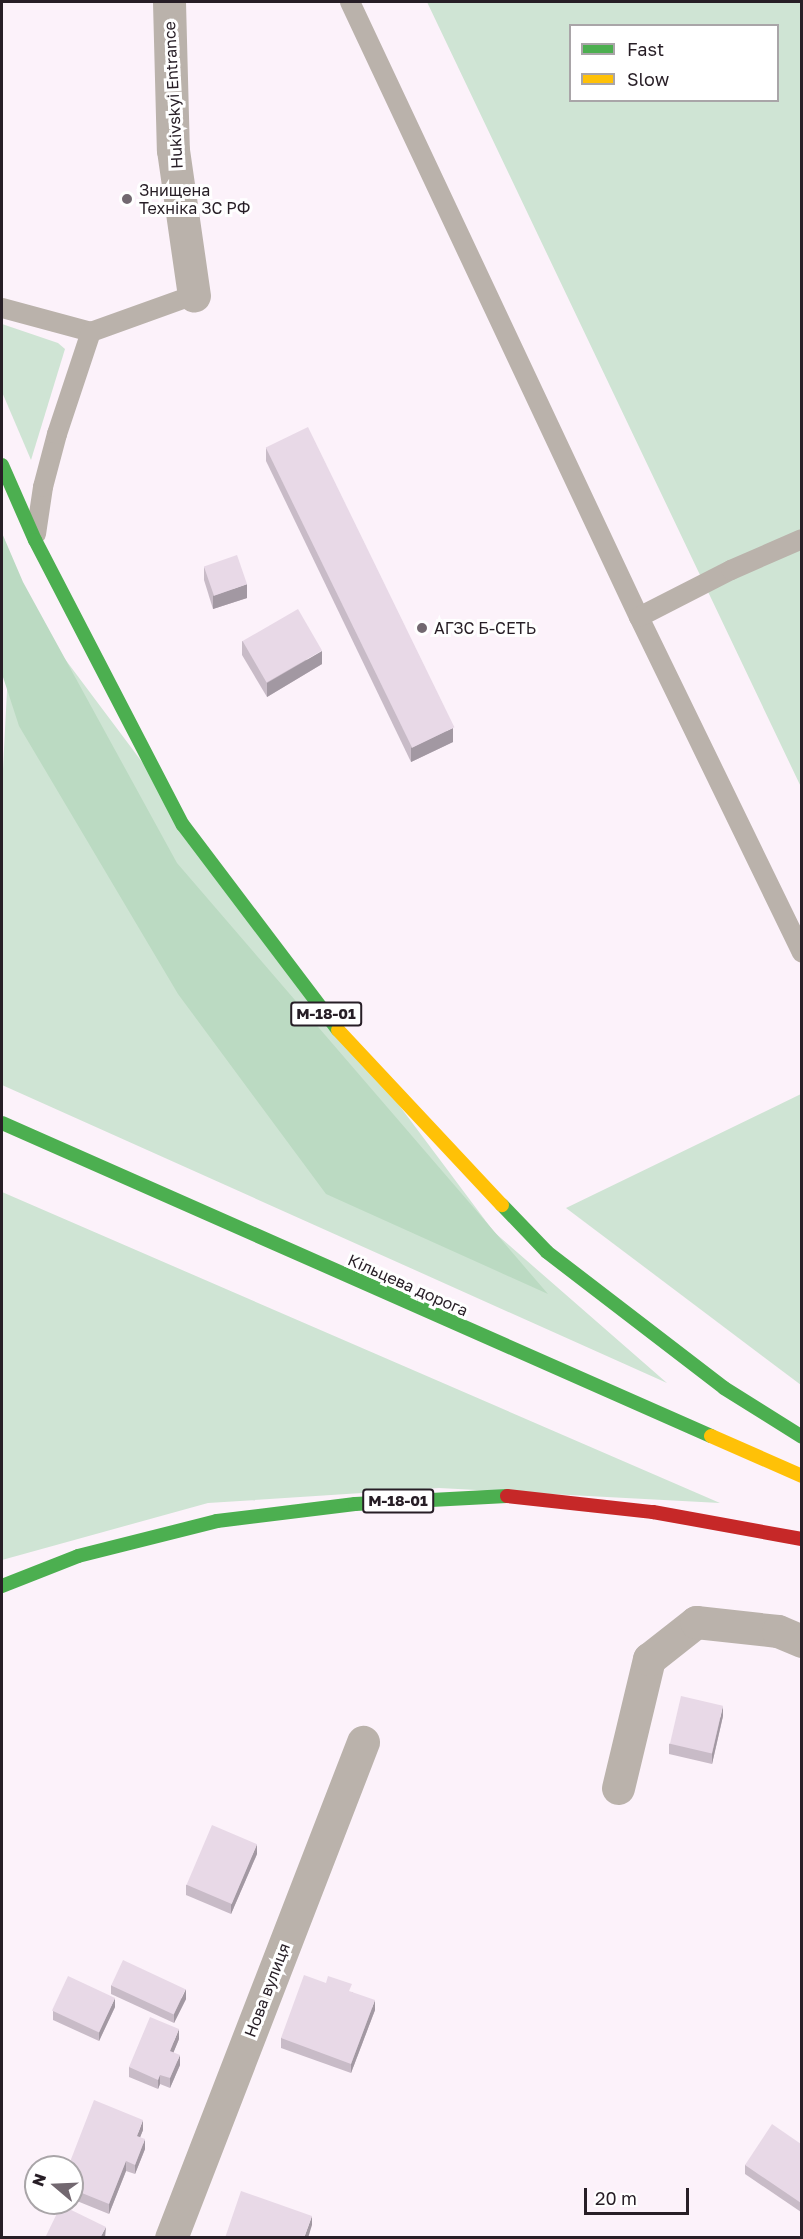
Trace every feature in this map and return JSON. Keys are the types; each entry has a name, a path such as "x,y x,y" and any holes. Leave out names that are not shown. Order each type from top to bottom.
{"highway":[{"name":"М-18-01","path":"2,465 35,540 183,825 346,1041 547,1252 724,1388 801,1437"},
{"name":"Кільцева дорога","path":"2,1124 801,1476"},
{"name":"М-18-01","path":"2,1586 78,1556 217,1521 355,1504 503,1495 653,1512 801,1539"}],"street":[{"name":"Hukivskyi Entrance","path":"169,2 173,150 194,295"},
{"path":"618,1788 649,1659 696,1622 778,1631 801,1641"},
{"name":"Нова вулиця","path":"171,2238 363,1742"}],"lane":[{"path":"350,2 639,617 801,952"},
{"path":"2,308 92,332 194,295"},
{"path":"35,540 43,487 57,434 92,332"},
{"path":"639,617 799,539"}],"green space":[{"path":"427,2 801,2 801,787"},
{"path":"2,324 58,343 65,349 31,460 2,392"},
{"path":"2,533 23,582 177,863 548,1294 326,1194 178,994 19,726 2,674"},
{"path":"26,607 494,1232 667,1383 2,1085 2,789 7,690"},
{"path":"801,1094 801,1385 566,1208"},
{"path":"2,1192 720,1503 439,1488 208,1503 2,1560"}],"building":[{"path":"308,427 454,727 412,748 266,448"},
{"path":"237,555 247,584 214,596 204,566"},
{"path":"298,609 322,651 267,683 243,641"},
{"path":"681,1696 723,1706 712,1753 670,1744"},
{"path":"212,1825 257,1844 232,1904 187,1885"},
{"path":"123,1960 186,1989 174,2015 111,1985"},
{"path":"304,1975 326,1983 328,1976 352,1984 349,1991 375,2000 351,2064 281,2038"},
{"path":"68,1976 115,1998 99,2032 52,2010"},
{"path":"150,2017 179,2029 170,2051 180,2055 170,2078 160,2075 158,2080 129,2067"},
{"path":"94,2100 143,2120 137,2136 145,2139 135,2165 126,2161 109,2204 84,2194 84,2155 73,2155"},
{"path":"772,2124 801,2144 801,2203 745,2165"},
{"path":"241,2191 312,2216 304,2238 225,2238"},
{"path":"56,2215 81,2215 106,2227 100,2238 45,2238"}],"traffic: fast":[{"path":"2,465 35,540 183,825 338,1030"},
{"path":"2,1123 711,1436"},
{"path":"502,1205 547,1252 724,1388 802,1437"},
{"path":"2,1586 78,1556 217,1521 355,1504 507,1496"}],"traffic: slow":[{"path":"338,1030 502,1205"},
{"path":"711,1436 802,1476"}],"traffic: jam":[{"path":"507,1496 653,1512 802,1539"}],"place":[{"name":"Знищена Техніка ЗС РФ","path":"127,199"},
{"name":"АГЗС Б-СЕТЬ","path":"422,628"}]}
